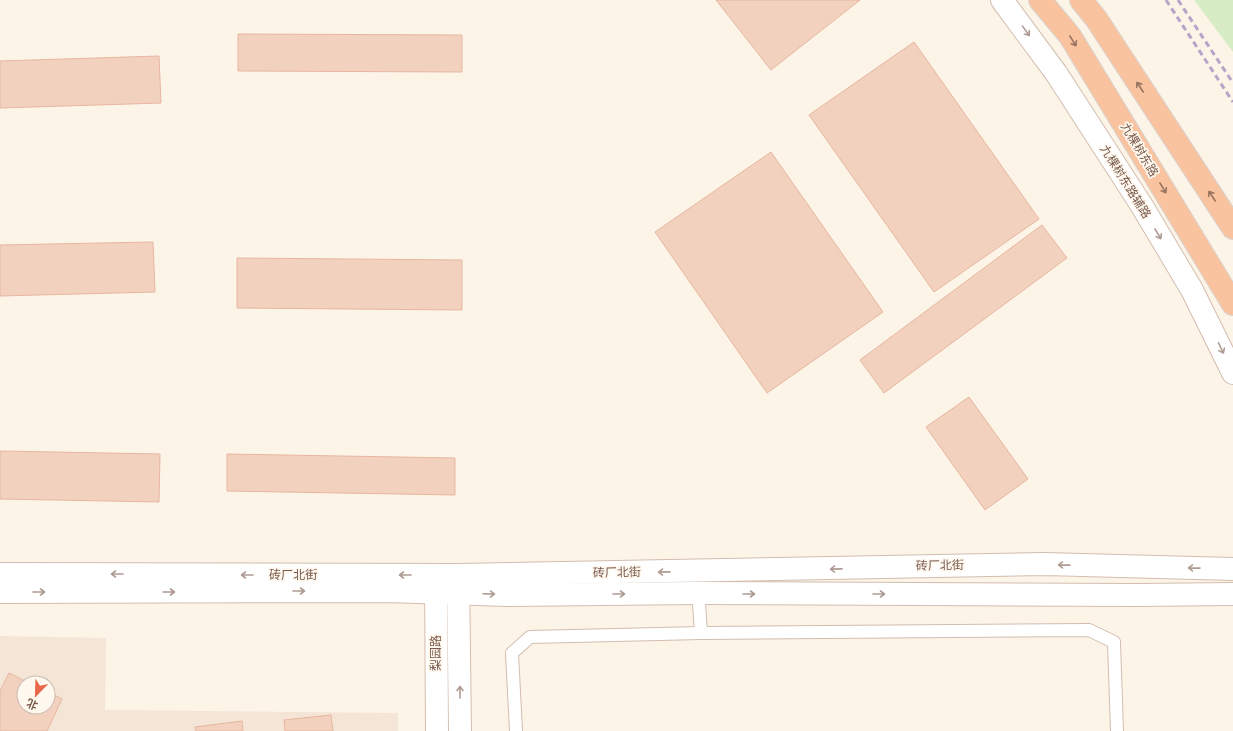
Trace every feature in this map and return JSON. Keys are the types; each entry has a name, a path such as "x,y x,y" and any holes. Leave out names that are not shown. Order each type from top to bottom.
{"highway":[{"name":"九棵树东路","path":"1040,0 1070,36 1233,304"},
{"path":"1081,0 1097,20 1233,228"}],"street":[{"name":"九棵树东路辅路","path":"1002,0 1056,73 1142,206 1192,290 1233,373"},
{"name":"砖厂北街","path":"0,574 459,584 697,571 1045,564 1233,569"},
{"name":"砖厂北街","path":"0,592 436,583"},
{"name":"梨园路","path":"436,583 437,731"},
{"name":"砖厂北街","path":"459,584 506,595 699,593 1233,594"},
{"name":"梨园路","path":"459,584 460,731"}],"lane":[{"path":"697,571 701,633"},
{"path":"516,731 512,653 530,637 701,633 1089,630 1114,642 1117,731"}],"shaded area":[{"path":"0,636 106,638 105,710 398,713 398,731 0,731"}],"green space":[{"path":"1194,0 1233,0 1233,52"}],"building":[{"path":"716,0 860,0 771,70"},
{"path":"238,34 462,35 462,72 238,71"},
{"path":"914,42 1039,219 934,292 809,115"},
{"path":"159,56 161,103 0,108 0,61"},
{"path":"771,152 883,312 767,393 655,232"},
{"path":"1042,225 1067,258 884,393 860,360"},
{"path":"153,242 155,292 0,296 0,245"},
{"path":"237,258 462,260 462,310 237,308"},
{"path":"969,397 1028,479 985,510 926,427"},
{"path":"0,451 160,454 159,502 0,499"},
{"path":"227,454 455,458 455,495 227,491"},
{"path":"9,673 16,676 16,715 54,715 47,731 0,731 0,691"},
{"path":"56,696 62,699 56,712"},
{"path":"331,715 333,731 285,731 284,720"},
{"path":"242,721 243,731 196,731 195,727"}],"railway":[{"path":"1166,0 1233,102"},
{"path":"1178,0 1233,83"}]}
